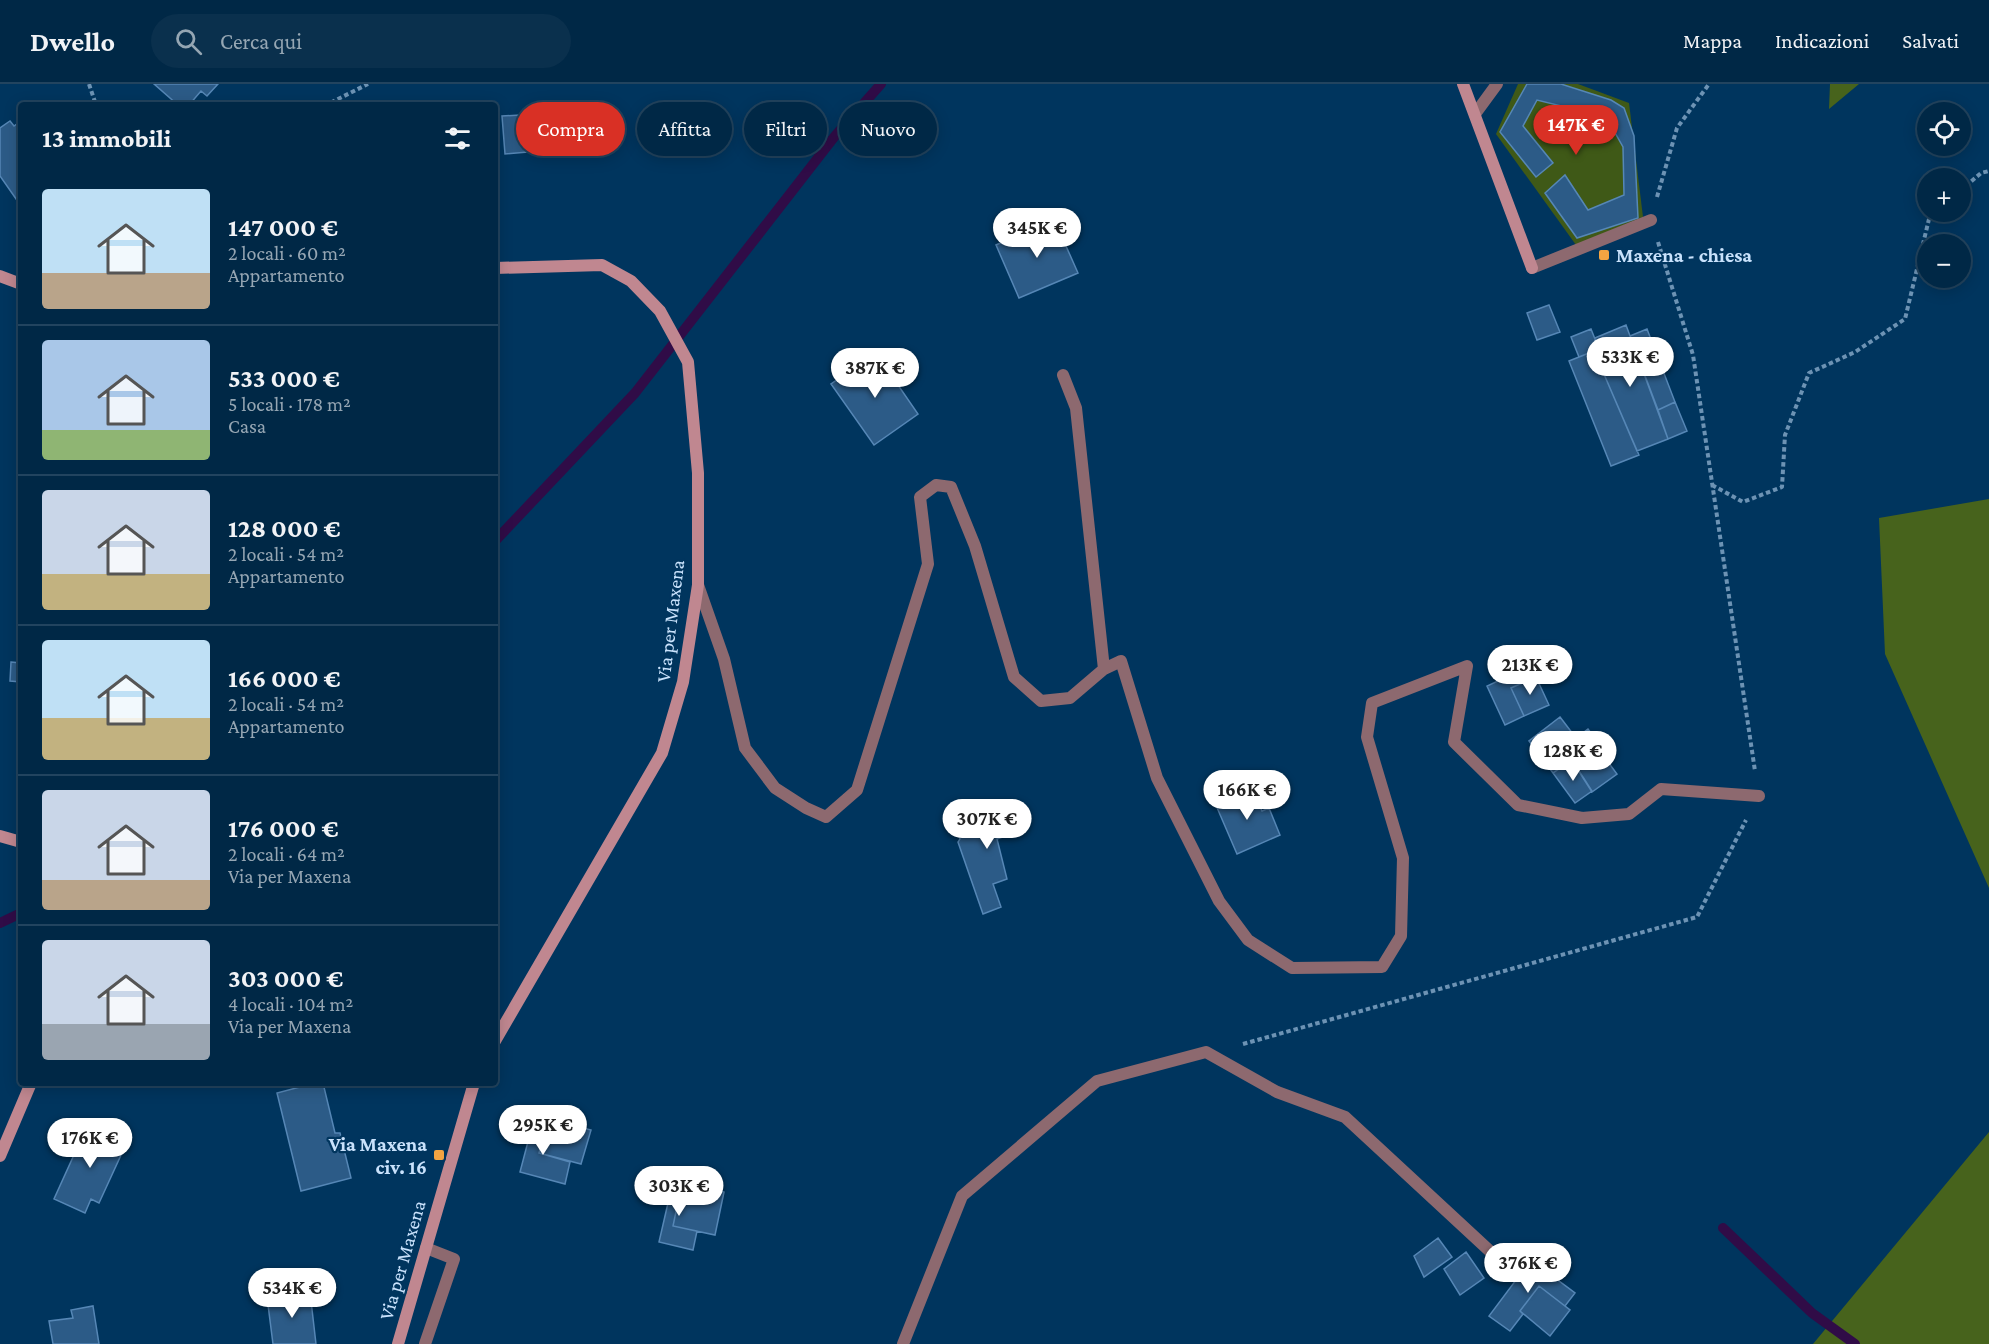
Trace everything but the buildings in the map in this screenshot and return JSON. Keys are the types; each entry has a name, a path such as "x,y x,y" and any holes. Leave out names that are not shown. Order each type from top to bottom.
{"street":[{"path":"1463,84 1532,268 1651,220"},
{"path":"1474,114 1497,84"},
{"name":"Via per Maxena","path":"498,267 602,265 631,281 660,311 688,362 698,473 698,585 683,682 662,753 498,1036"},
{"path":"0,276 18,284"},
{"path":"1063,375 1076,408 1104,669"},
{"path":"698,585 724,659 745,748 775,788 806,808 826,817 858,790 928,564 920,497 936,485 951,487 975,546 1014,677 1041,701 1070,698 1104,669 1121,661 1157,778 1219,901 1248,940 1292,968 1382,967 1401,936 1403,858 1367,737 1372,703 1467,666 1454,742 1518,805 1582,818 1629,814 1661,789 1759,796"},
{"path":"0,837 18,841"},
{"path":"903,1344 962,1196 1097,1082 1206,1052 1276,1092 1346,1117 1493,1254"},
{"path":"0,1156 30,1086"},
{"name":"Via per Maxena","path":"398,1344 473,1086"},
{"path":"425,1344 454,1259 426,1248"}],"path":[{"path":"89,84 95,102"},
{"path":"332,102 368,84"},
{"path":"1232,1047 1697,917 1759,796 1693,355 1651,220 1677,128 1709,84"},
{"path":"1971,181 1980,173 1989,171"},
{"path":"1711,485 1743,501 1782,487 1785,435 1809,373 1855,352 1905,319 1928,222"}],"green space":[{"path":"1518,84 1578,84 1629,103 1643,217 1576,245 1496,134"},
{"path":"1830,84 1859,84 1829,109"},
{"path":"1989,499 1989,888 1885,654 1879,518"},
{"path":"1989,1132 1989,1344 1813,1344"}],"waterway":[{"path":"498,538 635,393 835,136 881,84"},
{"path":"0,923 18,914"},
{"path":"1723,1228 1812,1313 1855,1344"}],"place":[{"name":"Maxena - chiesa","path":"1604,255"},
{"name":"Via Maxena civ. 16","path":"439,1155"}]}
